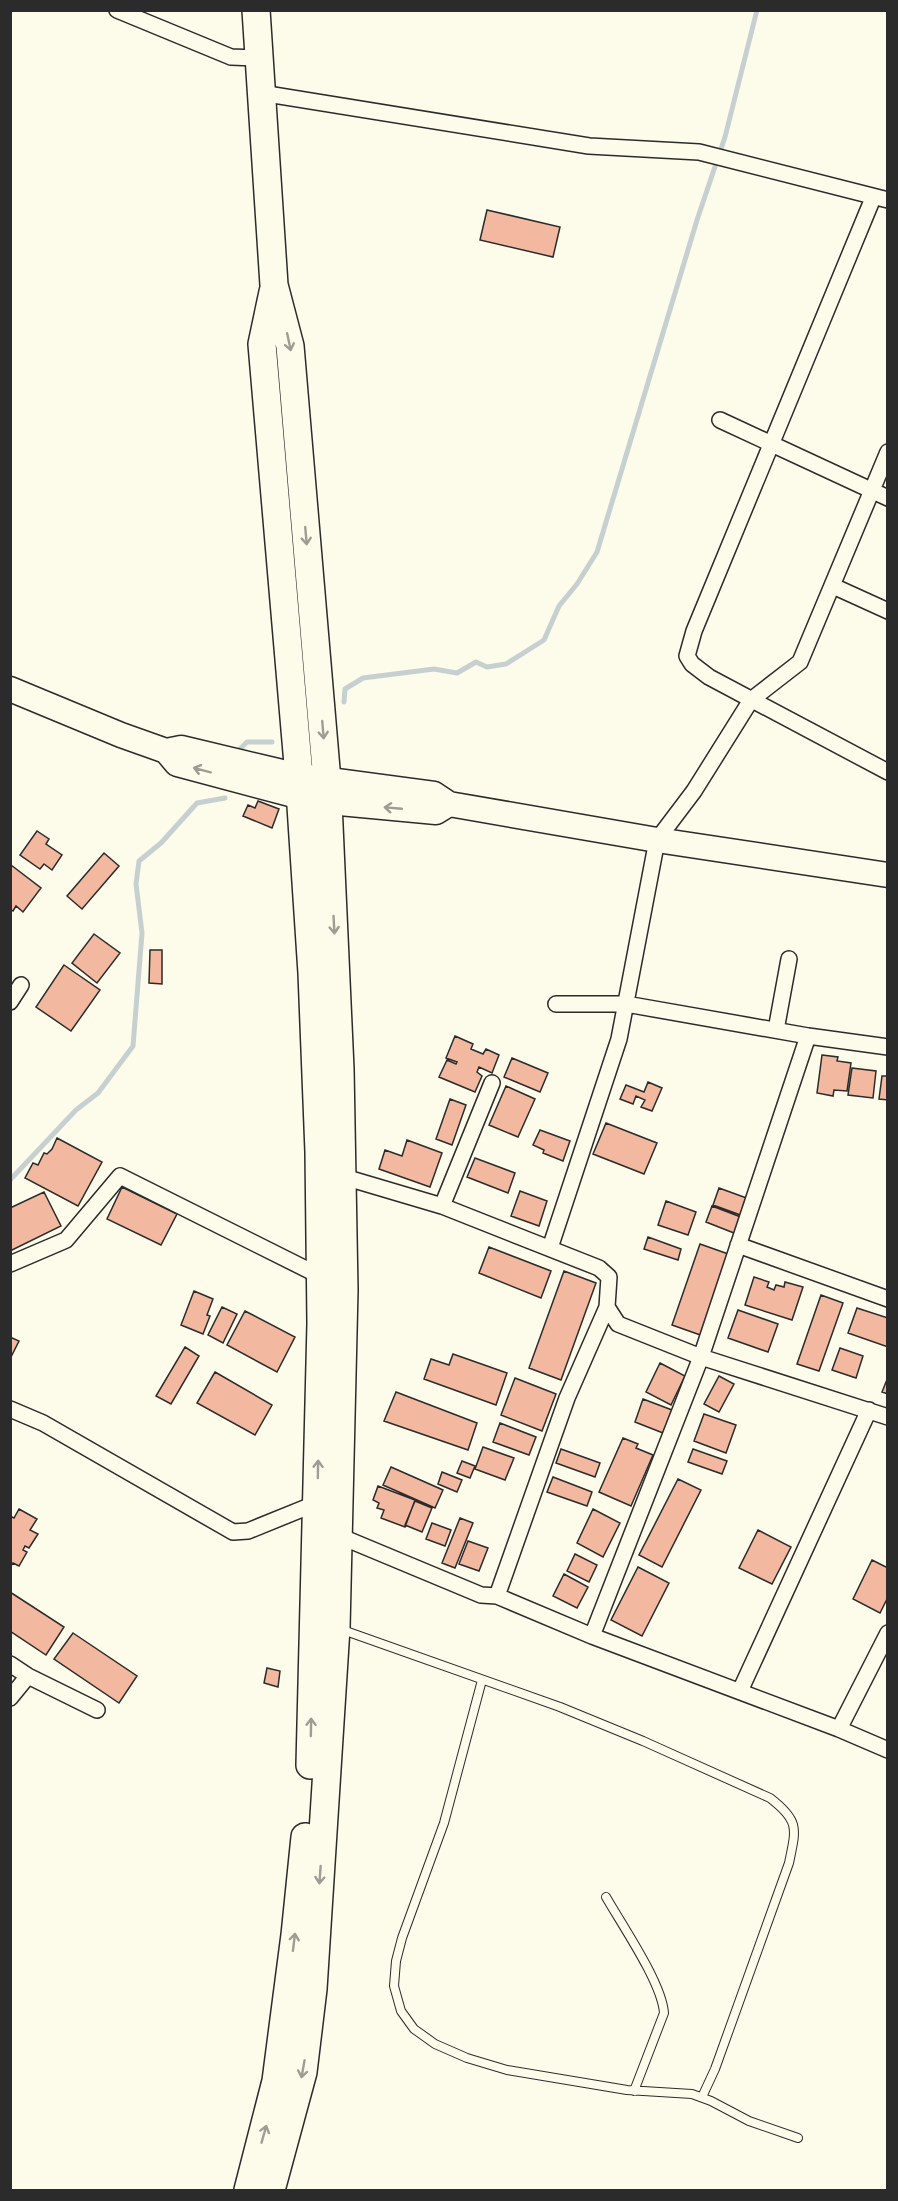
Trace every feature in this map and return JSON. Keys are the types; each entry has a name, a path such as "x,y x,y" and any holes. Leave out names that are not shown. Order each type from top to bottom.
{"highway":[{"path":"256,10 274,285 290,346 328,791 332,1177 320,1276 317,1503 325,1627 309,2025 303,2072 271,2190"},
{"path":"248,2190 276,2081 295,1935 310,1758 337,1535 344,1290 312,974 300,786 262,344 274,285"}],"main road":[{"path":"10,690 120,735 166,751 177,764 328,791 434,794 449,804 657,840 888,875"}],"street":[{"path":"117,10 231,57 259,58"},
{"path":"261,93 589,146 699,152 880,199 772,444 687,649 687,656 692,664 709,677 888,772"},
{"path":"720,420 888,498"},
{"path":"550,1248 619,1039 657,840 694,791 751,700 800,662 888,452"},
{"path":"833,586 888,611"},
{"path":"776,1030 789,959"},
{"path":"10,1002 21,985"},
{"path":"556,1004 626,1004 808,1036 888,1047"},
{"path":"592,1636 701,1357 808,1036"},
{"path":"442,1206 492,1083"},
{"path":"10,1264 66,1240 120,1176 320,1276"},
{"path":"332,1177 442,1206 607,1273 610,1285 607,1307 567,1398 496,1596"},
{"path":"738,1245 888,1299"},
{"path":"607,1307 618,1324 701,1357 888,1417"},
{"path":"10,1409 43,1423 233,1532 248,1531 317,1503"},
{"path":"740,1691 869,1410"},
{"path":"337,1535 481,1595 496,1596 592,1636 839,1729 888,1750"},
{"path":"839,1729 888,1633"},
{"path":"10,1664 28,1676 97,1710"},
{"path":"10,1698 28,1676"}],"lane":[{"path":"325,1627 560,1707 622,1732 770,1798 793,1820 795,1835 789,1863 715,2068 702,2097"},
{"path":"482,1680 444,1822 402,1938 396,1961 394,1986 401,2011 414,2029 435,2044 467,2058 507,2070 634,2091 692,2094 749,2121 798,2139"},
{"path":"606,1897 657,1987 663,2003 664,2013 634,2091"}],"building":[{"path":"487,210 560,227 553,257 480,240"},
{"path":"258,801 279,809 272,828 243,816 248,805 255,808"},
{"path":"37,831 49,839 46,844 62,855 52,870 44,864 40,869 20,855"},
{"path":"104,853 119,866 82,909 67,896"},
{"path":"11,865 41,888 23,912 16,906 13,911 10,909"},
{"path":"94,934 120,953 97,983 72,963"},
{"path":"150,950 162,950 162,984 149,983"},
{"path":"64,965 100,990 71,1031 36,1007"},
{"path":"455,1036 473,1044 471,1049 483,1054 486,1049 499,1055 492,1073 479,1067 477,1072 482,1076 475,1092 439,1077 447,1060 456,1064 457,1062 446,1058"},
{"path":"822,1055 838,1057 837,1061 851,1063 847,1091 834,1090 833,1096 817,1093"},
{"path":"512,1058 548,1073 540,1092 504,1077"},
{"path":"852,1068 876,1071 873,1098 848,1095"},
{"path":"882,1076 888,1076 888,1100 879,1099"},
{"path":"648,1082 662,1088 652,1111 641,1107 645,1100 636,1096 633,1104 620,1099 626,1085 644,1092"},
{"path":"506,1086 535,1099 518,1137 489,1125"},
{"path":"450,1099 466,1105 452,1145 436,1139"},
{"path":"606,1123 657,1143 644,1174 593,1154"},
{"path":"540,1130 570,1141 563,1161 543,1153 544,1150 533,1145"},
{"path":"57,1138 102,1162 78,1206 25,1178 33,1163 38,1165 44,1153 47,1154 52,1149"},
{"path":"407,1140 442,1153 430,1187 379,1169 385,1150 402,1156"},
{"path":"475,1158 515,1173 508,1193 467,1177"},
{"path":"122,1187 177,1214 161,1245 107,1219"},
{"path":"719,1188 752,1200 746,1217 713,1205"},
{"path":"520,1191 547,1201 539,1226 511,1216"},
{"path":"44,1192 61,1226 10,1251 10,1208"},
{"path":"666,1201 696,1212 688,1235 658,1225"},
{"path":"712,1206 746,1219 739,1235 706,1222"},
{"path":"648,1237 681,1249 678,1260 644,1249"},
{"path":"700,1244 734,1256 706,1337 672,1325"},
{"path":"489,1247 551,1271 541,1298 479,1273"},
{"path":"564,1271 596,1283 561,1380 529,1368"},
{"path":"754,1277 769,1282 767,1287 774,1290 776,1285 784,1287 785,1282 803,1287 792,1320 745,1305"},
{"path":"194,1291 213,1299 203,1334 181,1325"},
{"path":"821,1295 843,1303 819,1371 797,1364"},
{"path":"222,1307 237,1314 223,1343 208,1335"},
{"path":"857,1308 888,1318 888,1347 848,1333"},
{"path":"738,1310 778,1324 768,1352 728,1338"},
{"path":"245,1311 295,1337 277,1372 227,1345"},
{"path":"10,1337 19,1341 10,1359"},
{"path":"185,1347 199,1356 171,1404 156,1396"},
{"path":"840,1348 863,1356 856,1378 832,1370"},
{"path":"453,1354 507,1373 496,1405 424,1379 431,1359 449,1365"},
{"path":"660,1363 685,1376 671,1405 646,1392"},
{"path":"215,1372 272,1405 255,1435 197,1403"},
{"path":"719,1376 734,1384 719,1412 704,1404"},
{"path":"888,1377 888,1394 882,1392"},
{"path":"515,1378 556,1394 542,1431 501,1415"},
{"path":"396,1392 477,1423 468,1450 384,1421"},
{"path":"643,1399 672,1410 663,1433 635,1422"},
{"path":"704,1414 736,1425 726,1453 694,1441"},
{"path":"500,1423 536,1437 529,1455 493,1442"},
{"path":"623,1438 638,1444 636,1448 653,1455 631,1506 599,1492"},
{"path":"483,1447 514,1458 505,1480 475,1469"},
{"path":"561,1449 600,1463 595,1477 556,1463"},
{"path":"693,1449 727,1461 722,1474 688,1462"},
{"path":"462,1461 475,1466 470,1478 457,1473"},
{"path":"391,1467 443,1490 435,1508 383,1485"},
{"path":"442,1472 462,1480 457,1492 438,1484"},
{"path":"553,1477 592,1492 587,1506 547,1492"},
{"path":"678,1479 701,1490 662,1567 639,1555"},
{"path":"378,1486 415,1500 405,1527 381,1518 384,1510 377,1508 379,1503 373,1500"},
{"path":"415,1501 432,1508 422,1532 405,1525"},
{"path":"19,1509 37,1519 30,1530 38,1534 29,1548 25,1546 23,1550 27,1552 19,1566 13,1563 10,1567 10,1516 14,1518"},
{"path":"593,1509 620,1523 603,1557 577,1543"},
{"path":"460,1518 473,1523 455,1568 442,1563"},
{"path":"432,1523 451,1530 445,1546 426,1539"},
{"path":"758,1530 791,1547 772,1584 739,1568"},
{"path":"468,1541 488,1548 479,1571 459,1564"},
{"path":"575,1554 597,1565 589,1582 567,1571"},
{"path":"872,1560 888,1568 888,1597 880,1613 853,1599"},
{"path":"638,1567 669,1583 642,1636 611,1620"},
{"path":"564,1574 588,1587 577,1608 553,1596"},
{"path":"10,1592 64,1627 46,1655 10,1631"},
{"path":"73,1633 137,1676 119,1703 54,1659"},
{"path":"267,1668 280,1671 278,1687 264,1683"}],"waterway":[{"path":"344,702 345,689 363,678 434,669 457,673 476,662 487,667 506,664 544,640 559,606 577,584 597,552 697,220 725,137 757,10"},
{"path":"236,753 247,742 272,742"},
{"path":"10,1180 76,1110 98,1093 133,1046 142,933 136,884 139,861 161,843 197,803 225,798"}]}
